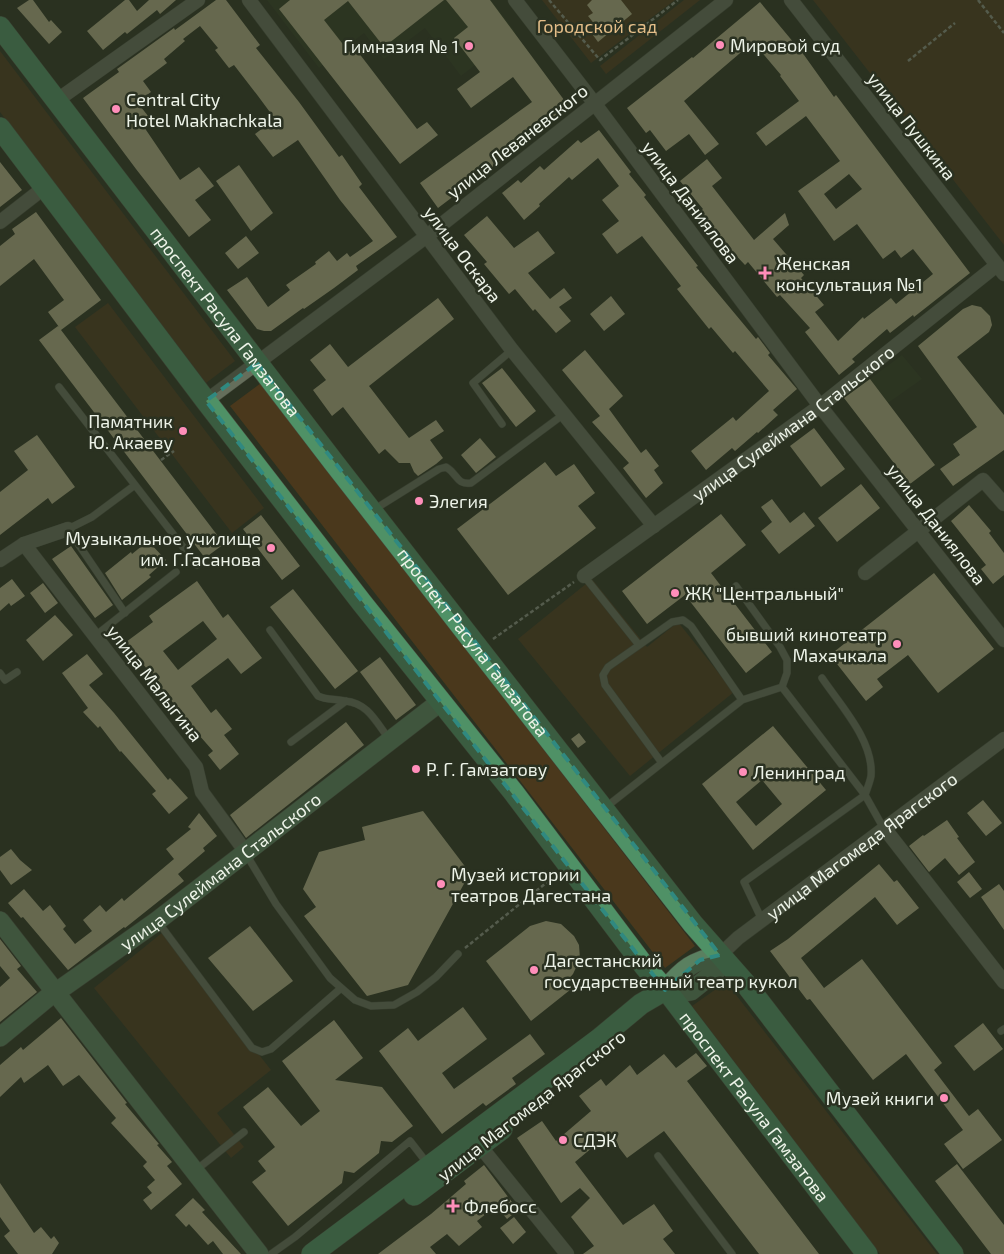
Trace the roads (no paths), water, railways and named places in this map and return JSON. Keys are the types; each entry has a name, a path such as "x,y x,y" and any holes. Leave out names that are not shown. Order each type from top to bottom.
{"main road":[{"name":"проспект Расула Гамзатова","path":"0,27 257,363 603,809 693,924 746,983 953,1254"},
{"name":"проспект Расула Гамзатова","path":"0,128 206,402 514,793 645,967 668,992 867,1254"},
{"name":"улица Сулеймана Стальского","path":"54,992 157,921 440,701"},
{"name":"улица Сулеймана Стальского","path":"0,1035 54,992 245,852 440,701"},
{"path":"0,920 259,1254"},
{"name":"улица Магомеда Ярагского","path":"334,1254 640,1004 668,992 677,975 700,960 720,955"},
{"name":"улица Магомеда Ярагского","path":"312,1254 434,1171"}],"street":[{"path":"56,101 198,0"},
{"name":"улица Оскара","path":"248,0 512,350 654,526"},
{"name":"улица Даниялова","path":"515,0 820,406 1004,640"},
{"name":"улица Леваневского","path":"206,402 427,236 726,0"},
{"name":"улица Пушкина","path":"791,0 1001,269"},
{"path":"0,222 45,187"},
{"name":"улица Сулеймана Стальского","path":"584,576 820,406 1001,269"},
{"path":"865,573 983,480 1004,504"},
{"path":"0,560 24,544 68,529"},
{"name":"улица Малыгина","path":"24,544 196,767 202,792 245,852"},
{"name":"улица Магомеда Ярагского","path":"720,955 738,938 1004,739"},
{"path":"885,829 1004,982"},
{"path":"475,1140 567,1254"}],"lane":[{"path":"502,424 473,383 512,350"},
{"path":"59,387 197,565"},
{"path":"372,511 439,469 446,467 464,484 471,483 564,414"},
{"path":"125,613 68,529 98,513 135,485"},
{"path":"96,636 176,572"},
{"path":"584,576 639,645"},
{"path":"736,586 780,647 787,660 787,673 782,687"},
{"path":"662,763 605,685 603,675 608,667 672,622 684,620 691,626 742,700"},
{"path":"270,630 318,696 355,702 364,706 389,739"},
{"path":"0,673 5,680 17,672"},
{"path":"762,920 744,882 865,795 871,778 870,760 864,741 822,678"},
{"path":"603,809 742,700 782,687"},
{"path":"782,687 865,795 885,829"},
{"path":"291,742 346,701"},
{"path":"245,852 276,904 330,978 340,989 355,1000 371,1006 394,1005 417,992 436,977 458,954"},
{"path":"156,919 252,1048 262,1052 271,1049 340,989"},
{"path":"196,1171 244,1132"},
{"path":"271,1254 295,1237 410,1141 434,1171"},
{"path":"658,1156 732,1254"}],"place":[{"name":"Мировой суд","path":"720,45"},
{"name":"Гимназия № 1","path":"469,46"},
{"name":"Central City Hotel Makhachkala","path":"116,109"},
{"name":"Женская консультация №1","path":"765,273"},
{"name":"Памятник Ю. Акаеву","path":"183,431"},
{"name":"Элегия","path":"419,501"},
{"name":"Музыкальное училище им. Г.Гасанова","path":"271,548"},
{"name":"ЖК \"Центральный\"","path":"675,593"},
{"name":"бывший кинотеатр Махачкала","path":"897,644"},
{"name":"Р. Г. Гамзатову","path":"416,769"},
{"name":"Ленинград","path":"743,772"},
{"name":"Музей истории театров Дагестана","path":"441,884"},
{"name":"Дагестанский государственный театр кукол","path":"534,970"},
{"name":"Музей книги","path":"944,1098"},
{"name":"СДЭК","path":"563,1140"},
{"name":"Флебосс","path":"453,1206"}],"park label":[{"name":"Городской сад","path":"597,26"}]}
